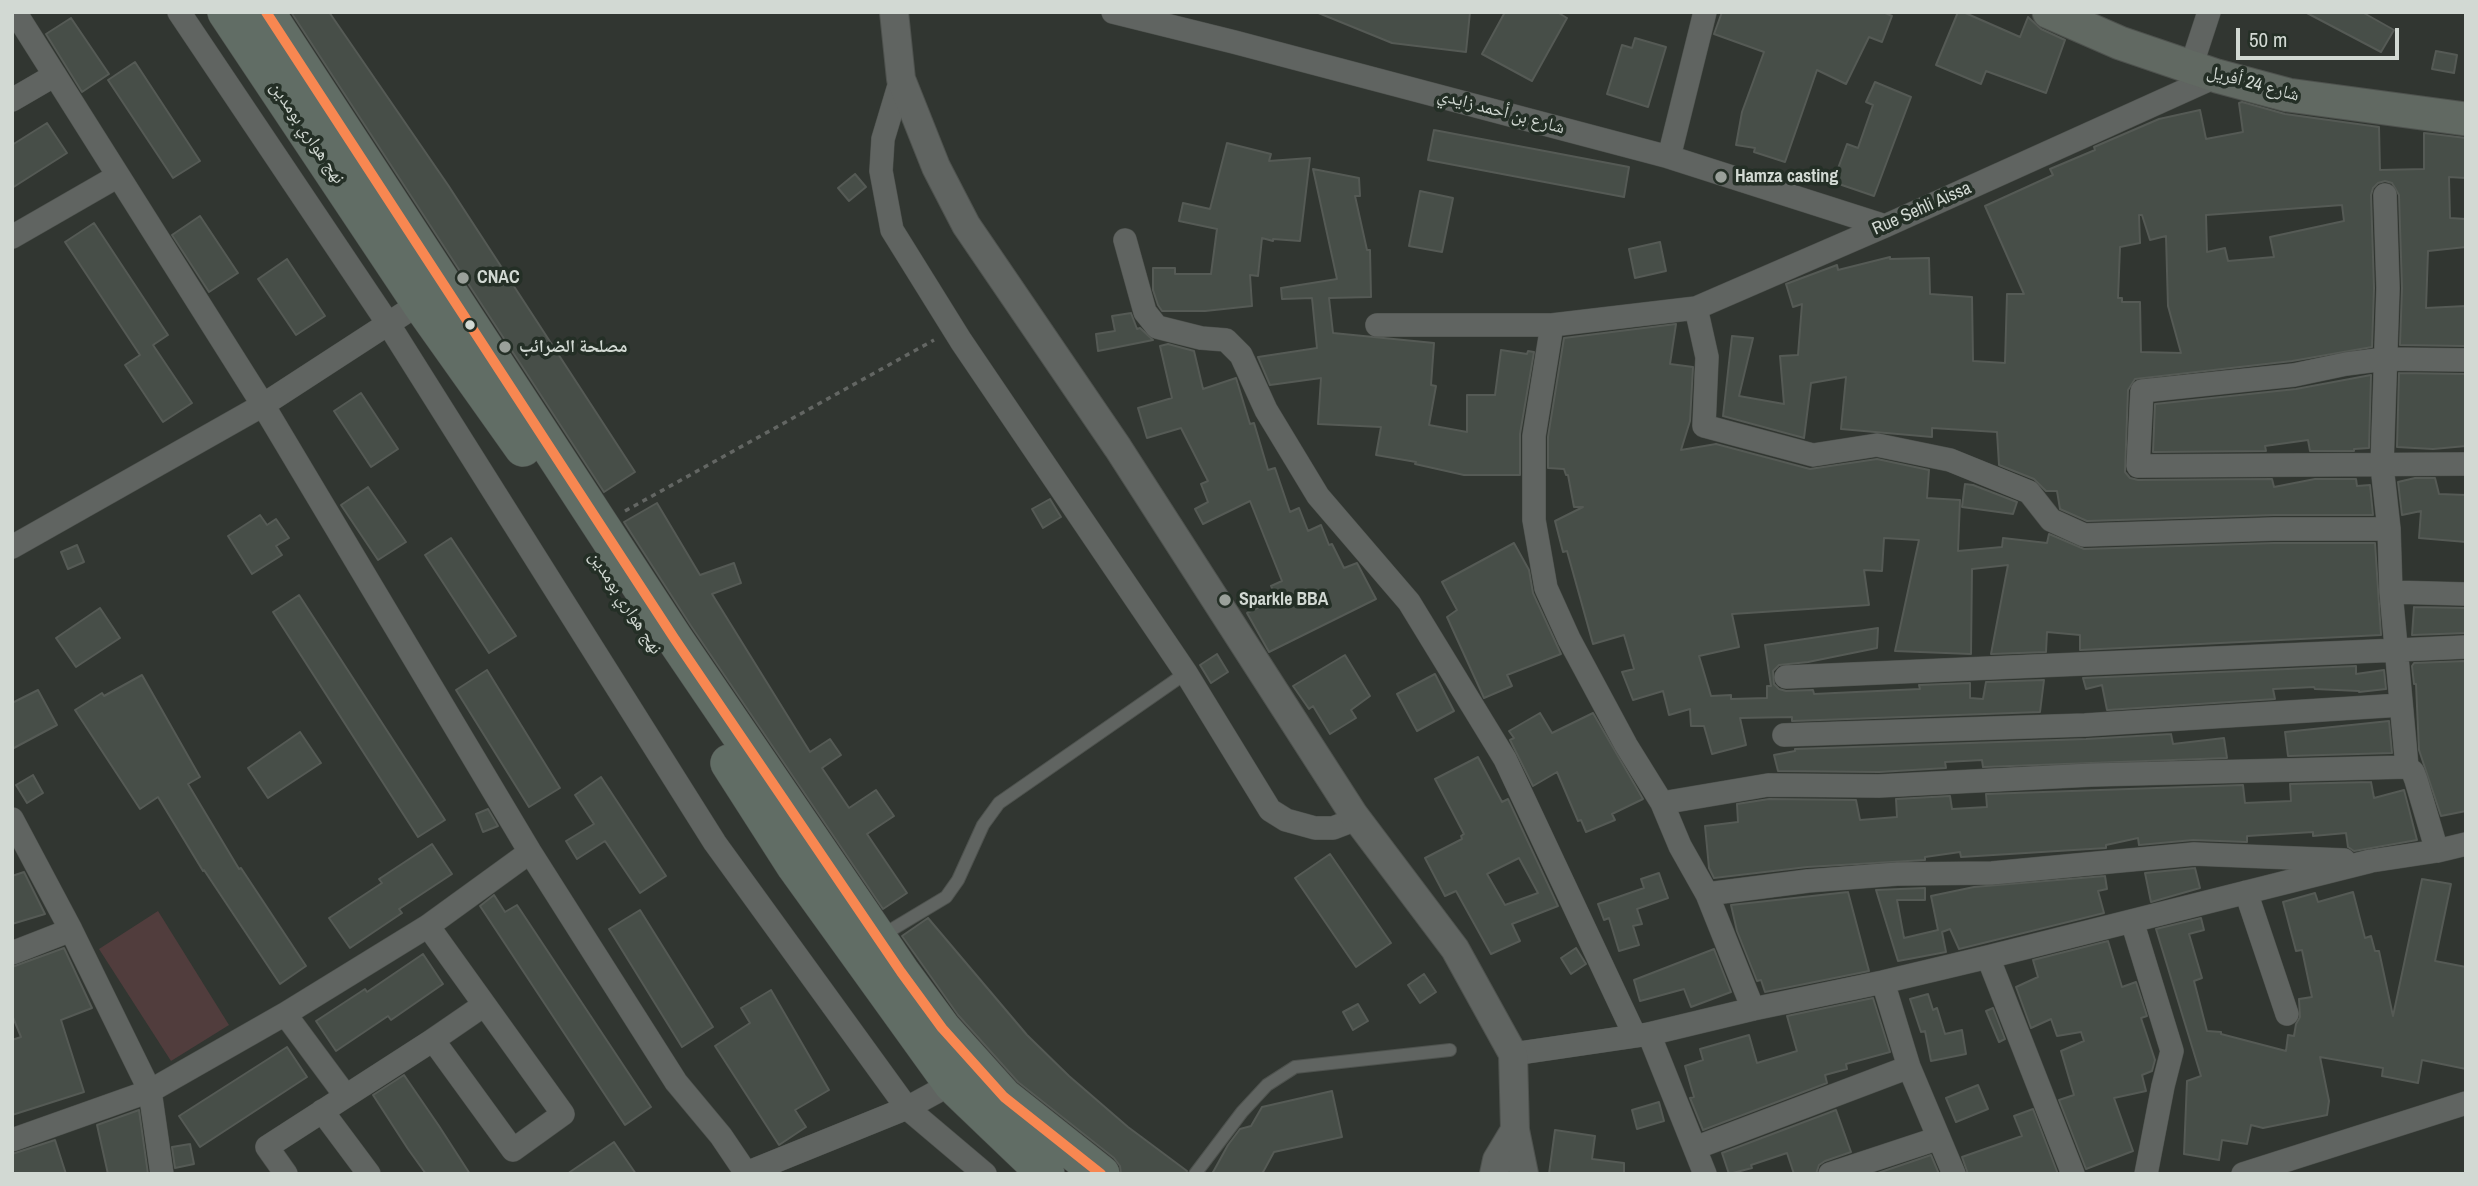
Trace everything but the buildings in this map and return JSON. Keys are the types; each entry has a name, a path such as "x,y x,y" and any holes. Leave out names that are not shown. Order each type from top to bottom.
{"main road":[{"name":"نهج هواري بومدين","path":"266,12 681,649 877,938 942,1028 965,1076 1004,1097 1101,1174"},
{"name":"شارع 24 أفريل","path":"2049,12 2120,43 2288,95 2466,119"},
{"name":"نهج هواري بومدين","path":"226,13 420,303 542,476 795,866 1046,1174"}],"street":[{"path":"15,12 263,405 530,852 676,1082 721,1136 745,1173 907,1108 965,1076"},
{"path":"179,12 389,325 715,843 907,1108 985,1174"},
{"path":"894,12 901,79 936,167 966,225 1118,448 1354,815 1455,948 1513,1054 1515,1130 1524,1174"},
{"name":"شارع بن أحمد زايدي","path":"1113,12 1669,157 1885,226"},
{"path":"1669,157 1705,12"},
{"path":"2204,71 2209,12"},
{"name":"Rue Sehli Aissa","path":"1377,325 1552,325 1696,308 1885,226 2204,71"},
{"path":"12,100 55,75"},
{"path":"901,79 883,139 881,171 892,230 954,329 1186,673 1270,810 1286,820 1315,828 1333,828 1346,823 1354,815"},
{"path":"12,237 118,176"},
{"path":"2385,195 2388,288 2382,466 2407,767"},
{"path":"1125,240 1144,312 1157,327 1200,338 1226,341 1241,355 1266,411 1318,496 1409,602 1505,759 1642,1035 1695,1148 1704,1174"},
{"path":"12,547 263,405 420,303"},
{"path":"1696,308 1707,357 1704,426 1813,455 1877,445 1950,460 2029,492 2051,520 2084,535 2274,529 2389,529"},
{"path":"1552,325 1534,436 1534,520 1546,588 1569,639 1626,746 1662,803 1680,846 1707,894 1753,1009"},
{"path":"2466,360 2385,359 2346,364 2294,376 2142,391 2138,466 2466,464"},
{"path":"2391,592 2466,594"},
{"path":"1786,677 2466,647"},
{"path":"1784,735 2085,725 2401,705"},
{"path":"1662,803 1768,785 1879,786 2091,775 2407,767 2416,780 2437,851"},
{"path":"12,819 71,930 150,1091 162,1174"},
{"path":"1513,1054 1642,1035 1883,982 2371,861 2466,844"},
{"path":"12,1140 150,1091 285,1014 428,926 530,852"},
{"path":"1707,894 1808,881 1884,875 1992,873 2194,854 2371,861"},
{"path":"2246,892 2287,1014"},
{"path":"2132,921 2172,1051 2146,1174"},
{"path":"428,926 563,1114 513,1150 433,1040"},
{"path":"12,953 71,930"},
{"path":"1989,957 2073,1174"},
{"path":"1883,982 1909,1067 1954,1174"},
{"path":"286,1174 267,1147 484,1005"},
{"path":"285,1014 345,1095"},
{"path":"1695,1148 1909,1067"},
{"path":"2243,1174 2466,1103"},
{"path":"322,1111 369,1174"},
{"path":"1494,1174 1497,1160 1515,1130"},
{"path":"1830,1174 1939,1138"}],"lane":[{"path":"877,938 946,897 958,880 983,825 999,803 1186,673"},
{"path":"1195,1174 1242,1112 1267,1085 1295,1067 1450,1050"}],"path":[{"path":"600,525 954,329"}],"shaded area":[{"path":"158,911 229,1025 171,1061 99,949"}],"transit line":[{"path":"266,12 674,638 901,972 942,1028 1004,1097 1101,1174"}],"place":[{"name":"Hamza casting","path":"1721,177"},
{"name":"CNAC","path":"463,278"},
{"name":"مصلحة الضرائب","path":"505,347"},
{"name":"Sparkle BBA","path":"1225,600"}]}
